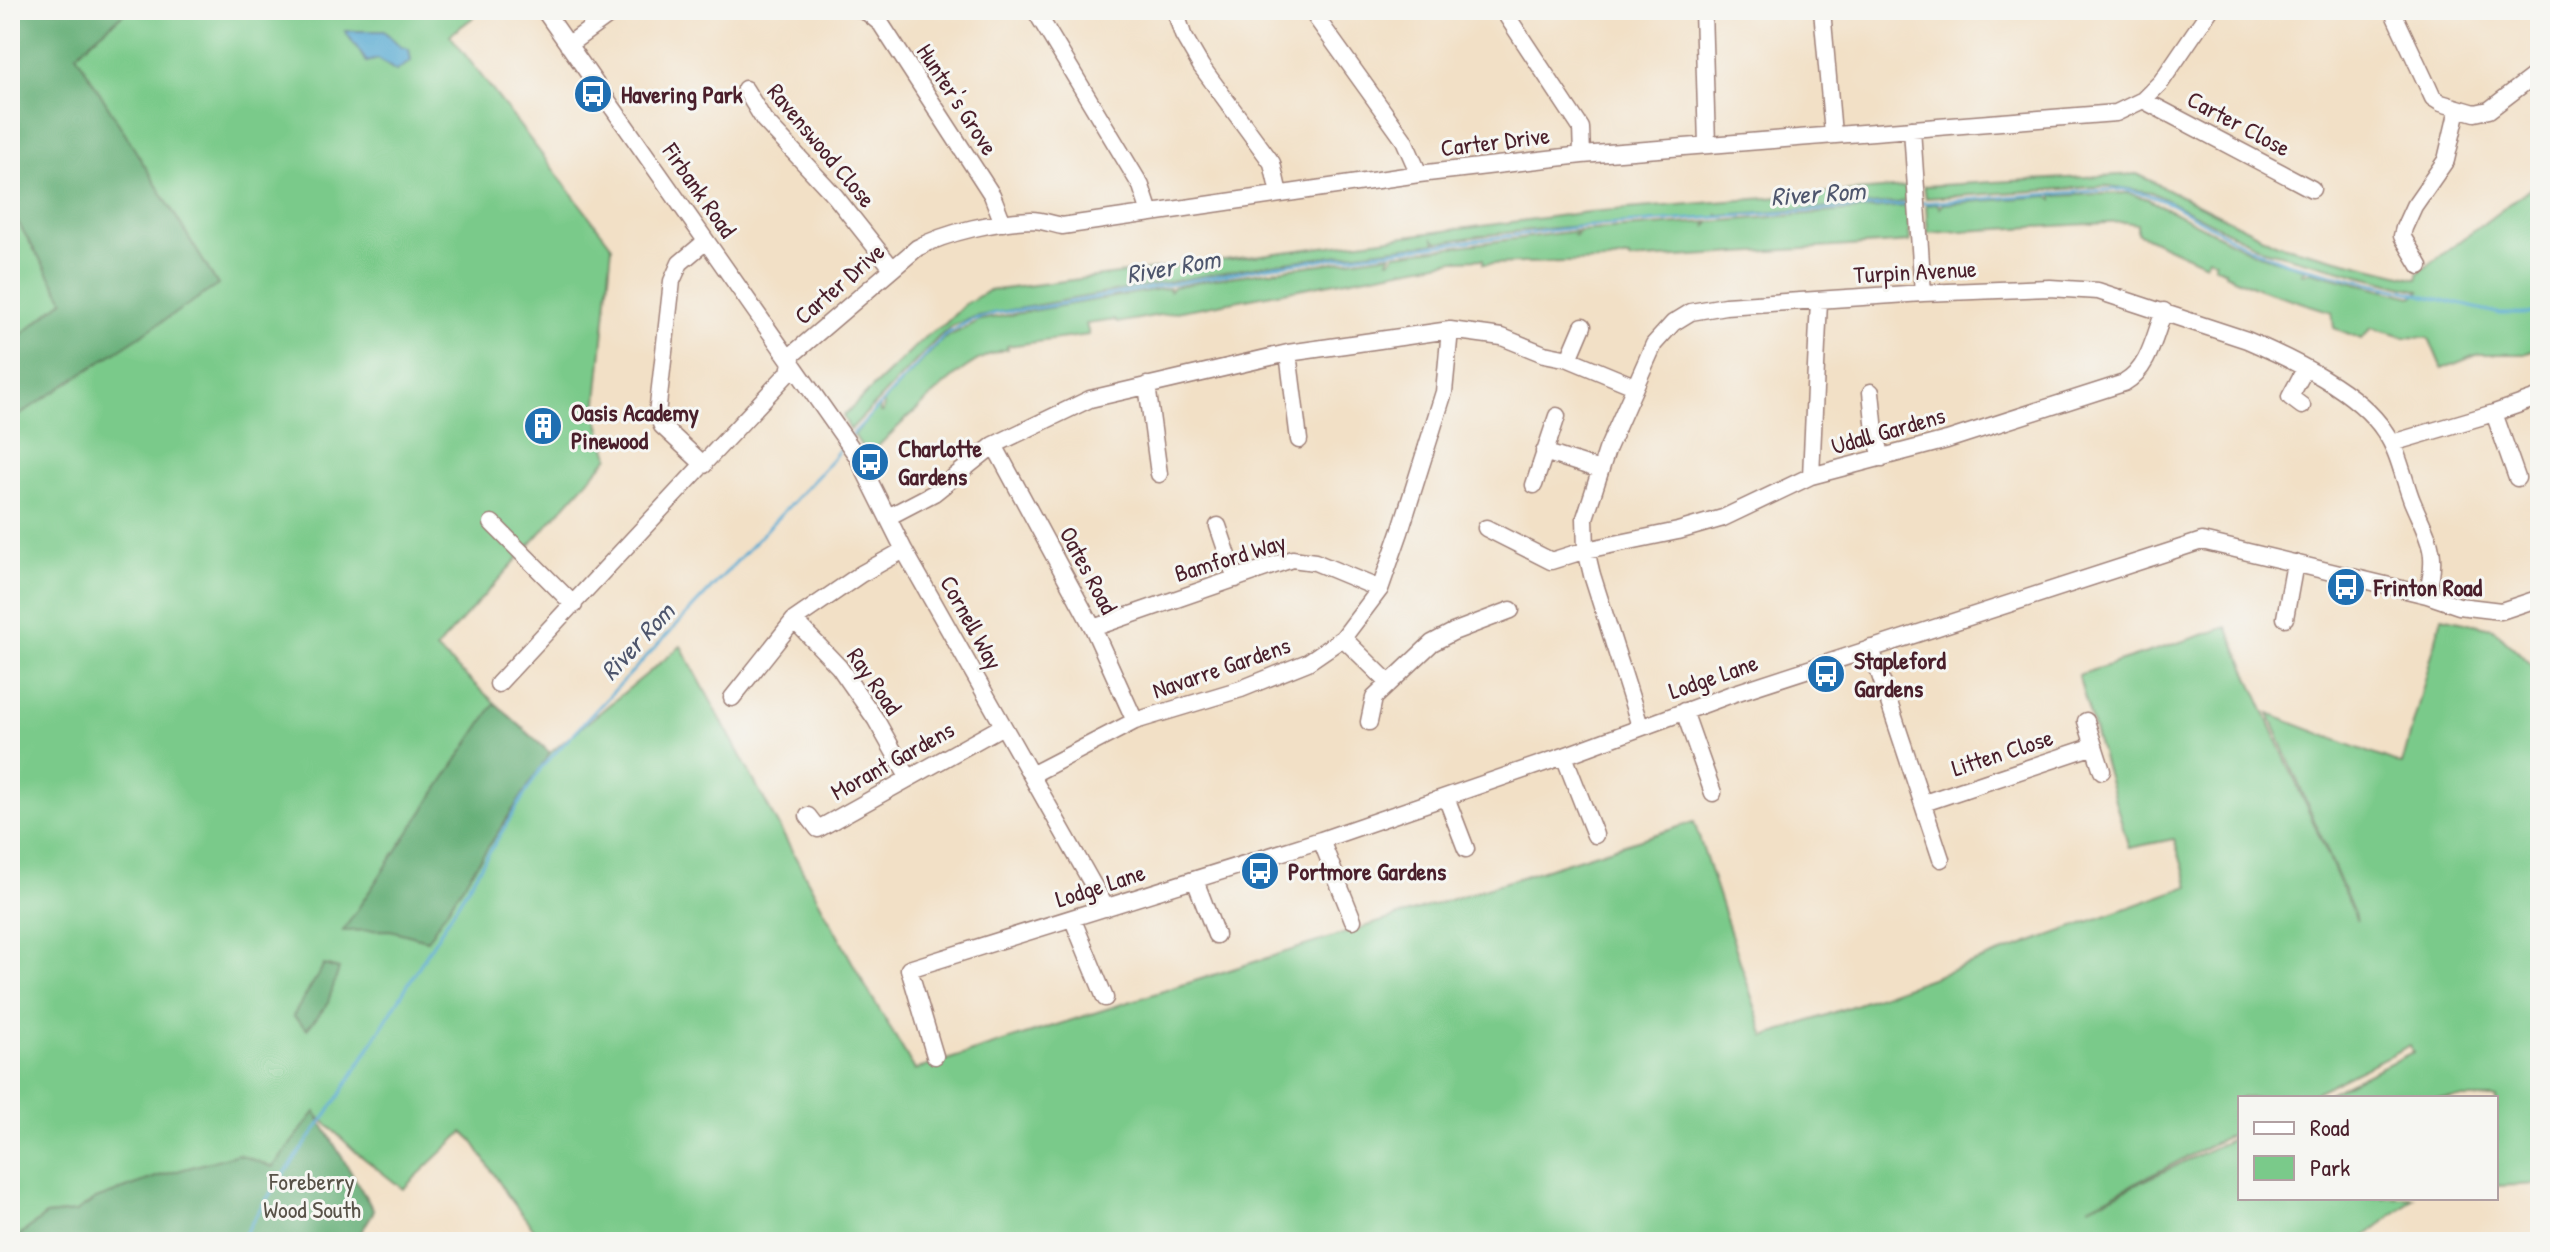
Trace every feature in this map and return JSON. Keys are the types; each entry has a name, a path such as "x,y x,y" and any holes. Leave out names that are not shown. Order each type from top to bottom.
{"street":[{"name":"Firbank Road","path":"544,10 600,86 791,364"},
{"path":"568,45 616,10"},
{"path":"1035,10 1141,186 1150,213"},
{"path":"1175,10 1183,35 1201,66 1272,163 1279,194"},
{"path":"1314,10 1315,16 1404,140 1419,174"},
{"path":"1503,10 1581,128 1582,155"},
{"path":"1703,10 1707,145"},
{"path":"1822,10 1833,134"},
{"name":"Carter Drive","path":"498,684 789,372 793,354 892,268 934,239 1003,223 1034,220 1062,226 1419,174 1582,155 2116,113 2143,100 2161,82 2210,10"},
{"path":"2392,10 2433,98 2458,109 2475,113 2489,110 2540,71"},
{"name":"Hunter's Grove","path":"866,11 881,24 992,195 1003,223"},
{"name":"Ravenswood Close","path":"745,89 764,120 835,196 892,268"},
{"name":"Carter Close","path":"2143,100 2312,189"},
{"path":"2420,266 2402,236 2414,206 2446,160 2458,109"},
{"path":"1912,129 1923,293"},
{"path":"704,465 662,426 657,414 672,281 680,263 706,241"},
{"name":"Turpin Avenue","path":"1640,726 1586,550 1585,518 1600,470 1634,386 1661,334 1691,312 1725,306 1923,293 2050,288 2098,291 2247,340 2305,369 2362,406 2384,429 2434,553 2427,595"},
{"path":"1811,476 1819,301"},
{"name":"Udall Gardens","path":"1486,528 1551,561 1723,518 1811,476 1882,458 2124,383 2136,376 2145,361 2164,311"},
{"path":"1569,359 1583,326"},
{"path":"888,517 934,493 994,445 1090,399 1288,353 1450,330 1502,337 1544,354 1569,359 1634,386"},
{"name":"Navarre Gardens","path":"1031,775 1135,721 1241,689 1308,662 1343,638 1380,589 1444,392 1450,330"},
{"path":"1288,353 1299,440"},
{"name":"Cornell Way","path":"791,364 854,451 904,550 1106,908"},
{"path":"2296,401 2305,369"},
{"path":"1147,385 1159,474"},
{"path":"1871,392 1875,432 1882,458"},
{"path":"2392,443 2540,397"},
{"path":"2494,413 2517,478"},
{"path":"1534,485 1557,416"},
{"name":"Oates Road","path":"994,445 1093,628 1135,721"},
{"path":"1544,452 1600,470"},
{"path":"492,523 574,605"},
{"path":"1218,526 1236,579"},
{"name":"Lodge Lane","path":"935,1056 909,969 1321,840 1684,711 2202,541 2427,595 2459,606 2501,611 2540,598"},
{"path":"732,698 794,620 861,574 904,550"},
{"name":"Bamford Way","path":"1093,628 1292,559 1315,562 1380,589"},
{"path":"2285,618 2295,563"},
{"path":"1369,722 1374,698 1432,643 1511,610"},
{"name":"Ray Road","path":"794,620 839,667 876,720 908,777"},
{"path":"1343,638 1389,683"},
{"path":"1871,648 1941,859"},
{"path":"1684,711 1713,793"},
{"path":"2086,721 2102,771"},
{"name":"Morant Gardens","path":"808,816 818,829 1003,726"},
{"name":"Litten Close","path":"1924,803 2094,746"},
{"path":"1564,756 1595,835"},
{"path":"1446,797 1466,849"},
{"path":"1321,840 1353,920"},
{"path":"1195,880 1216,935"},
{"path":"1073,920 1105,998"}],"green space":[{"path":"10,10 483,10 450,35 612,246 596,412 609,457 436,649 550,753 681,646 863,982 915,1070 1694,822 1765,1037 2189,886 2174,839 2129,848 2078,675 2227,627 2357,921 2269,714 2402,765 2442,617 2492,628 2531,664 2540,680 2540,1184 2498,1186 2498,1096 2322,1096 2413,1052 2410,1045 2308,1096 2238,1096 2238,1131 2089,1207 2238,1136 2238,1200 2411,1200 2358,1242 544,1242 508,1196 472,1140 463,1132 403,1189 356,1152 315,1113 273,1167 96,1199 76,1212 46,1215 20,1235 19,1242 10,1242"},
{"path":"10,10 128,10 76,54 218,285 10,421 10,344 64,300 10,209"},
{"path":"2137,174 2277,244 2418,279 2418,273 2540,181 2540,348 2524,354 2479,354 2442,369 2429,338 2404,337 2371,328 2362,339 2334,328 2332,312 2259,289 2225,274 2214,265 2215,261 2208,258 2205,264 2137,233 2137,224 2125,222 1928,233 1926,205 1938,204 1940,208 1942,204 2049,196 2053,200 2053,196 2128,193 2148,199 2256,254 2305,269 2303,274 2310,271 2412,297 2420,291 2264,250 2151,192 2108,186 1926,198 1924,186"},
{"path":"1906,187 1906,201 1896,203 1549,228 1437,242 1434,239 1435,243 1270,264 977,316 952,326 939,337 850,430 843,416 927,335 945,324 965,304 988,291 1588,212"},
{"path":"1907,206 1910,242 1630,260 1629,257 1608,261 1483,264 1483,259 1454,260 1117,323 1115,320 1086,324 1089,335 1007,346 1008,349 966,367 868,456 854,435 880,404 880,412 883,412 884,401 943,339 980,320 1154,290 1169,288 1170,291 1173,287 1208,280 1391,254 1388,260 1391,260 1395,254 1577,231 1576,236 1580,231 1708,222 1706,227 1711,222"},
{"path":"495,703 550,753 427,940 390,930 343,931"},
{"path":"324,965 339,969 327,1005 307,1029 293,1016"},
{"name":"Foreberry Wood South","path":"315,1112 374,1211 355,1242 19,1242 20,1235 46,1215 76,1212 96,1199 159,1176 238,1154 273,1167"}],"water":[{"path":"345,31 384,31 401,47 409,49 411,61 396,71 378,59 367,62"}],"waterway":[{"name":"River Rom","path":"1922,203 2122,189 2171,204 2250,248 2287,263 2501,314 2540,311"},
{"name":"River Rom","path":"851,436 945,335 971,320 996,313 1272,266 1580,227 1911,204"},
{"name":"River Rom","path":"240,1242 263,1204 337,1100 541,768 826,467 843,445"}],"place":[{"name":"Havering Park","path":"593,94"},
{"name":"Oasis Academy Pinewood","path":"543,426"},
{"name":"Charlotte Gardens","path":"870,462"},
{"name":"Frinton Road","path":"2346,587"},
{"name":"Stapleford Gardens","path":"1826,674"},
{"name":"Portmore Gardens","path":"1260,871"}]}
